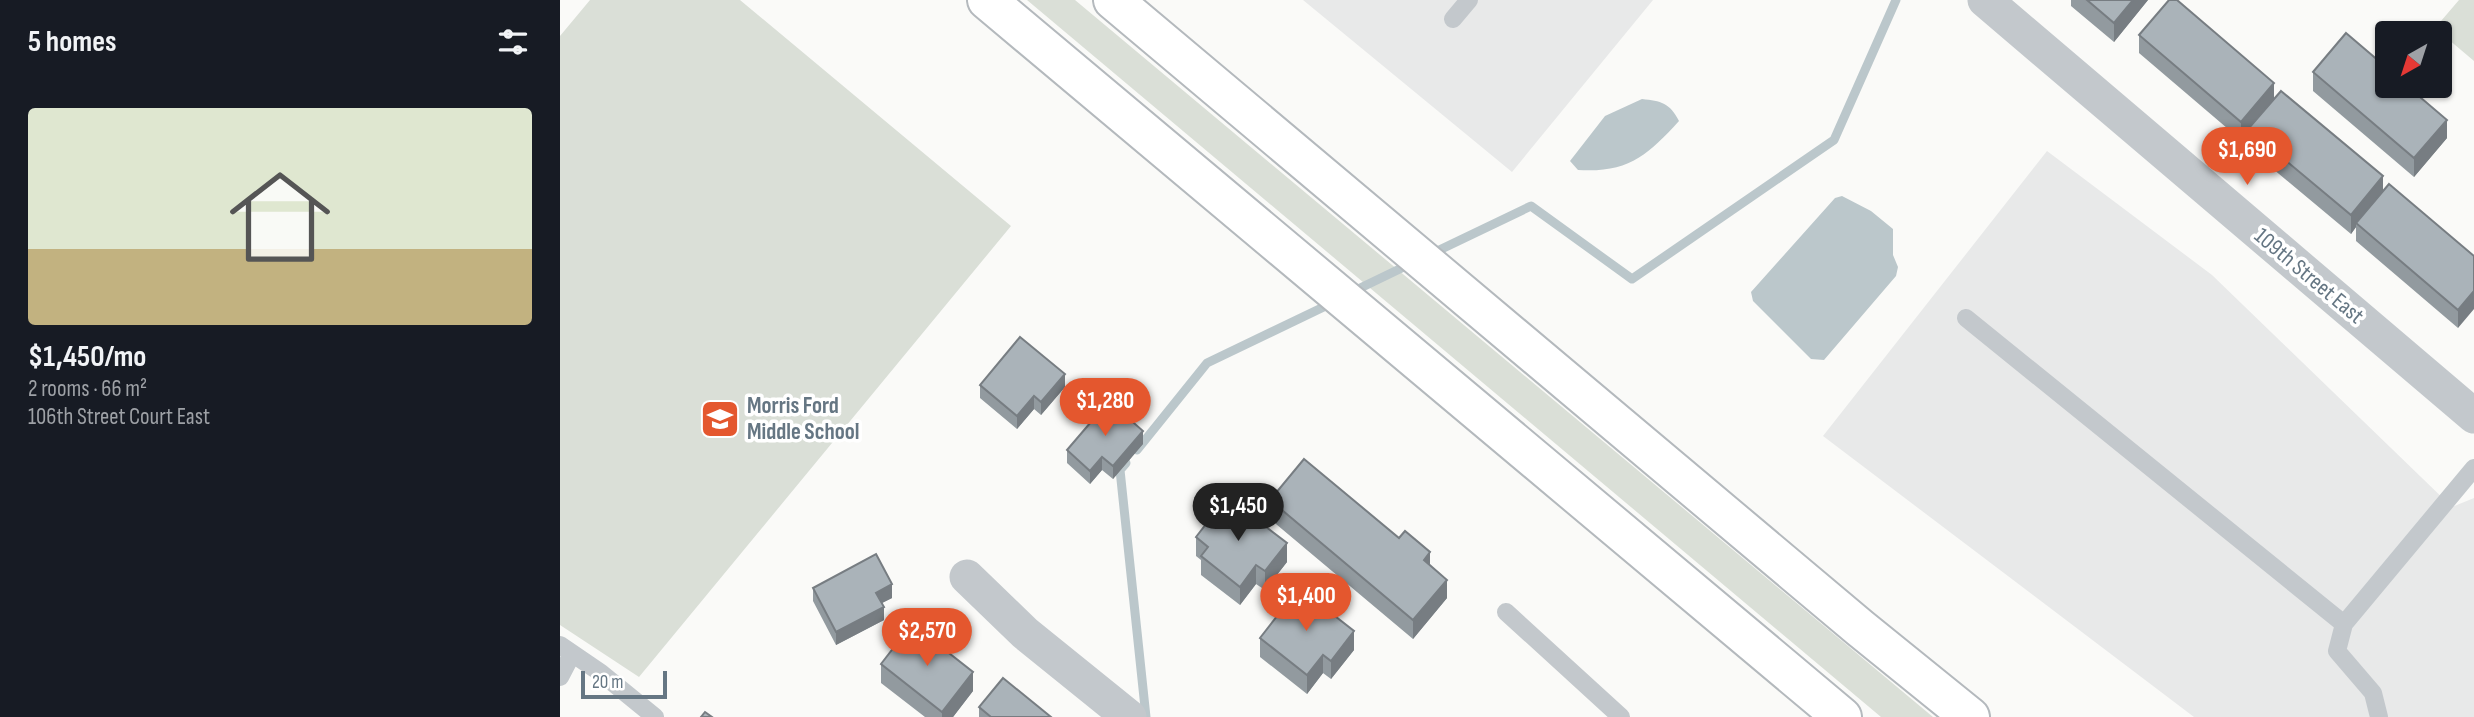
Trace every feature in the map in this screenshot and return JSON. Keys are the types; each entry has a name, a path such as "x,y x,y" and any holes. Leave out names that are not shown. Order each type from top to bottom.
{"highway":[{"path":"987,0 1842,717"},
{"path":"1113,0 1849,619 1970,717"}],"street":[{"name":"109th Street East","path":"1998,4 2474,416"},
{"path":"967,577 1026,633 1129,717"}],"lane":[{"path":"1454,19 1469,0"},
{"path":"1966,318 2344,624"},
{"path":"2379,717 2374,693 2337,650 2344,624 2474,468"},
{"path":"1506,612 1621,717"},
{"path":"560,677 566,649 601,673 655,717"}],"shaded area":[{"name":"Morris Ford Middle School","path":"590,0 740,0 1011,226 639,677 560,625 560,36"},
{"path":"1027,0 1075,0 1933,717 1881,717"},
{"path":"1303,0 1653,0 1512,172"},
{"path":"2459,0 2474,0 2474,61 2452,42 2452,21 2441,21"},
{"path":"1642,99 1664,104 1679,121 1657,144 1635,160 1610,169 1578,170 1570,161 1605,116"},
{"path":"2047,151 2212,275 2452,507 2474,498 2474,717 2194,717 1823,436"},
{"path":"1842,196 1871,211 1893,229 1893,255 1898,267 1896,276 1824,360 1811,359 1753,301 1751,292 1835,198"}],"building":[{"path":"2087,0 2133,0 2114,23"},
{"path":"2169,0 2177,0 2274,83 2241,122 2139,35"},
{"path":"2346,33 2375,58 2375,98 2421,98 2447,120 2414,158 2313,72"},
{"path":"2281,91 2383,176 2351,215 2248,129"},
{"path":"2389,184 2474,256 2474,291 2458,310 2356,223"},
{"path":"1020,337 1065,374 1041,402 1034,396 1017,416 980,385"},
{"path":"1109,401 1143,431 1113,466 1102,457 1090,471 1067,450"},
{"path":"1304,459 1399,538 1405,531 1430,552 1424,560 1447,580 1413,620 1270,500"},
{"path":"1227,497 1287,543 1265,571 1256,565 1240,587 1201,556 1208,547 1196,537"},
{"path":"876,554 892,584 876,593 884,607 836,632 813,588"},
{"path":"1299,588 1354,631 1331,661 1323,655 1307,675 1260,638"},
{"path":"912,624 973,672 942,712 881,664"},
{"path":"1003,678 1051,717 991,717 979,707"}],"waterway":[{"path":"1431,254 1531,206 1632,279 1834,140 1896,0"},
{"path":"1352,292 1412,263"},
{"path":"1137,450 1207,363 1334,302"},
{"path":"1126,463 1120,470 1146,717"}],"place":[{"name":"Morris Ford Middle School","path":"720,419"}]}
